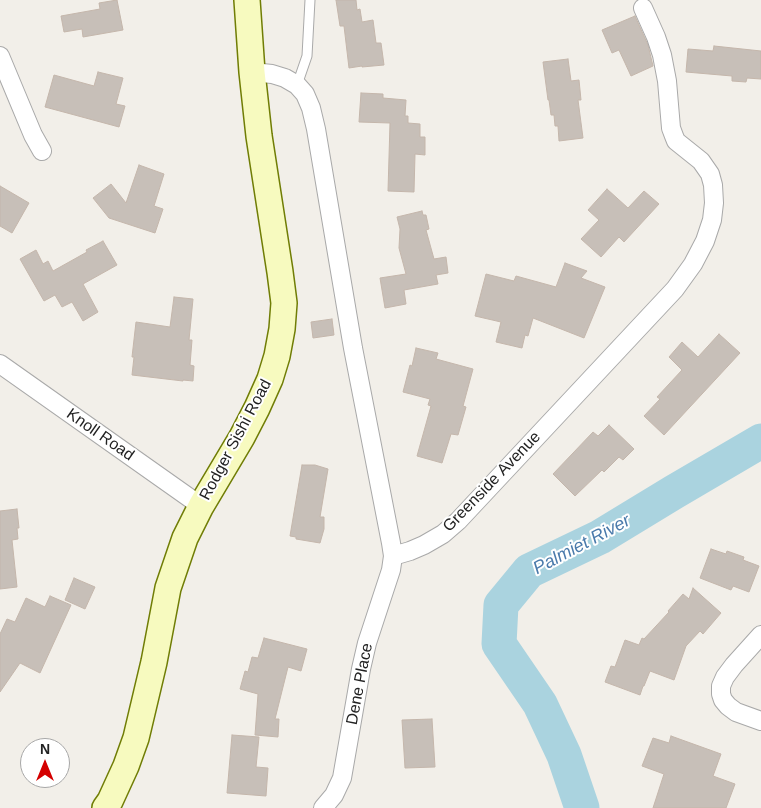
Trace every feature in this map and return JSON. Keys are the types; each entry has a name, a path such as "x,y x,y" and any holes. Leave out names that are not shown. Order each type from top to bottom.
{"main road":[{"name":"Rodger Sishi Road","path":"105,808 126,766 136,738 154,662 168,588 185,538 201,506 257,408 277,356 282,329 284,303 259,136 247,0"}],"street":[{"name":"Greenside Avenue","path":"393,556 410,552 424,545 443,534 458,521 675,288 694,264 705,241 712,220 714,203 713,185 710,174 701,161 676,141 674,136 662,55 643,8"},
{"path":"0,56 33,135 42,151"},
{"path":"252,72 272,74 297,85 305,94 311,108 353,348 393,556"},
{"name":"Knoll Road","path":"0,364 201,506"},
{"name":"Dene Place","path":"332,804 345,767 365,652 391,570 393,556"},
{"path":"761,634 725,677 721,686 721,694 728,706 736,712 761,721"}],"lane":[{"path":"297,85 307,56 310,0"}],"building":[{"path":"117,0 123,30 83,37 82,29 64,32 61,16 100,9 99,3"},
{"path":"336,0 356,0 357,10 360,9 362,22 373,20 376,43 381,43 384,65 349,68 344,26 340,26"},
{"path":"635,16 648,45 653,66 631,76 619,50 612,53 602,30"},
{"path":"714,46 761,51 761,79 747,78 746,82 732,81 732,76 686,72 688,49 713,51"},
{"path":"568,59 571,81 579,80 581,100 578,100 583,138 559,141 558,126 555,126 554,115 551,115 543,62"},
{"path":"98,72 123,78 116,104 125,106 119,127 45,107 54,75 94,86"},
{"path":"361,93 383,94 383,98 406,100 405,116 408,116 408,123 420,124 420,137 425,137 425,155 415,154 414,192 388,191 390,123 359,122"},
{"path":"139,165 164,174 154,206 163,209 155,233 109,218 93,198 111,184 126,203"},
{"path":"0,186 29,203 12,233 0,226"},
{"path":"607,189 628,208 644,191 659,204 624,242 619,237 601,257 581,239 599,220 588,210"},
{"path":"422,211 423,215 426,215 429,229 426,230 434,259 446,257 448,273 436,275 438,284 404,290 406,304 385,308 380,278 406,274 399,248 400,229 397,217"},
{"path":"103,241 117,265 83,284 98,312 83,321 72,302 62,307 55,295 44,301 20,259 36,250 43,264 48,261 53,271"},
{"path":"565,263 587,271 581,278 605,287 584,338 533,318 528,336 525,335 522,348 496,342 501,322 475,316 486,274 514,281 516,276 556,287"},
{"path":"174,297 193,299 189,340 192,340 190,365 194,366 193,381 132,375 136,322 170,327"},
{"path":"332,319 334,335 313,338 311,322"},
{"path":"719,334 740,353 664,435 644,416 660,399 657,397 682,370 669,357 682,342 698,357"},
{"path":"416,348 438,353 436,359 473,369 463,406 466,407 458,435 451,434 442,463 417,456 431,406 428,405 430,399 403,392"},
{"path":"609,425 634,449 623,460 619,457 604,472 602,470 575,496 553,474 593,432 598,436"},
{"path":"302,465 315,465 328,469 320,517 324,517 324,529 320,543 296,539 296,537 290,536"},
{"path":"17,509 18,539 12,540 17,587 0,589 0,511"},
{"path":"711,549 726,554 727,551 744,557 743,560 759,566 749,592 733,586 731,590 700,578"},
{"path":"74,578 95,587 85,609 65,600"},
{"path":"693,588 721,613 703,634 700,631 686,646 674,680 650,671 640,695 605,682 611,666 615,667 625,640 639,645 642,638 644,639 683,594 689,599"},
{"path":"50,596 71,605 40,673 20,663 0,692 0,634 7,619 15,622 26,598 45,607"},
{"path":"264,638 307,649 301,671 288,667 275,719 279,719 278,737 255,735 258,694 240,689 245,671 248,672 252,657 258,658"},
{"path":"432,719 435,767 405,768 402,720"},
{"path":"232,735 259,737 256,767 268,768 266,796 227,793"},
{"path":"671,736 721,754 713,776 735,784 726,808 653,808 664,774 642,766 653,738 669,743"}],"waterway":[{"name":"Palmiet River","path":"582,808 564,755 540,704 499,644 501,605 529,571 600,537 761,441"}]}
